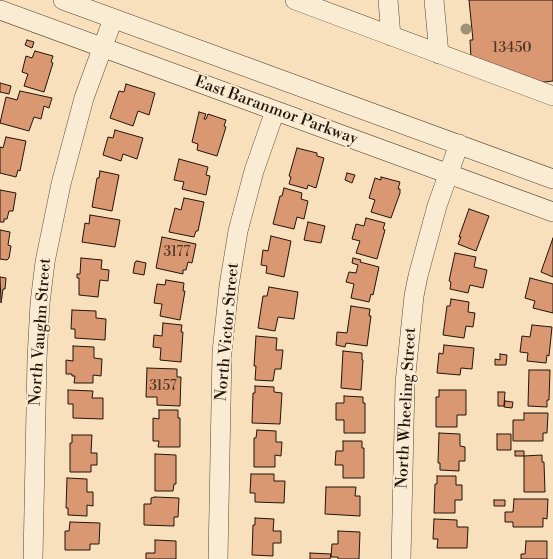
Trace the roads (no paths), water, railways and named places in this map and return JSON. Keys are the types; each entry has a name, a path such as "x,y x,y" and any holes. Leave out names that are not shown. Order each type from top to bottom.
{"street":[{"name":"East Baranmor Parkway","path":"62,0 553,179"},
{"path":"295,0 553,96"},
{"path":"388,0 391,36"},
{"path":"434,0 439,54"},
{"name":"East Baranmor Parkway","path":"0,10 553,212"},
{"name":"North Vaughn Street","path":"33,559 36,359 40,303 46,262 61,184 84,98 113,19"},
{"name":"North Victor Street","path":"218,559 222,352 229,286 238,231 254,171 275,111"},
{"name":"North Wheeling Street","path":"401,559 405,383 410,326 418,276 448,173 459,144"}]}
